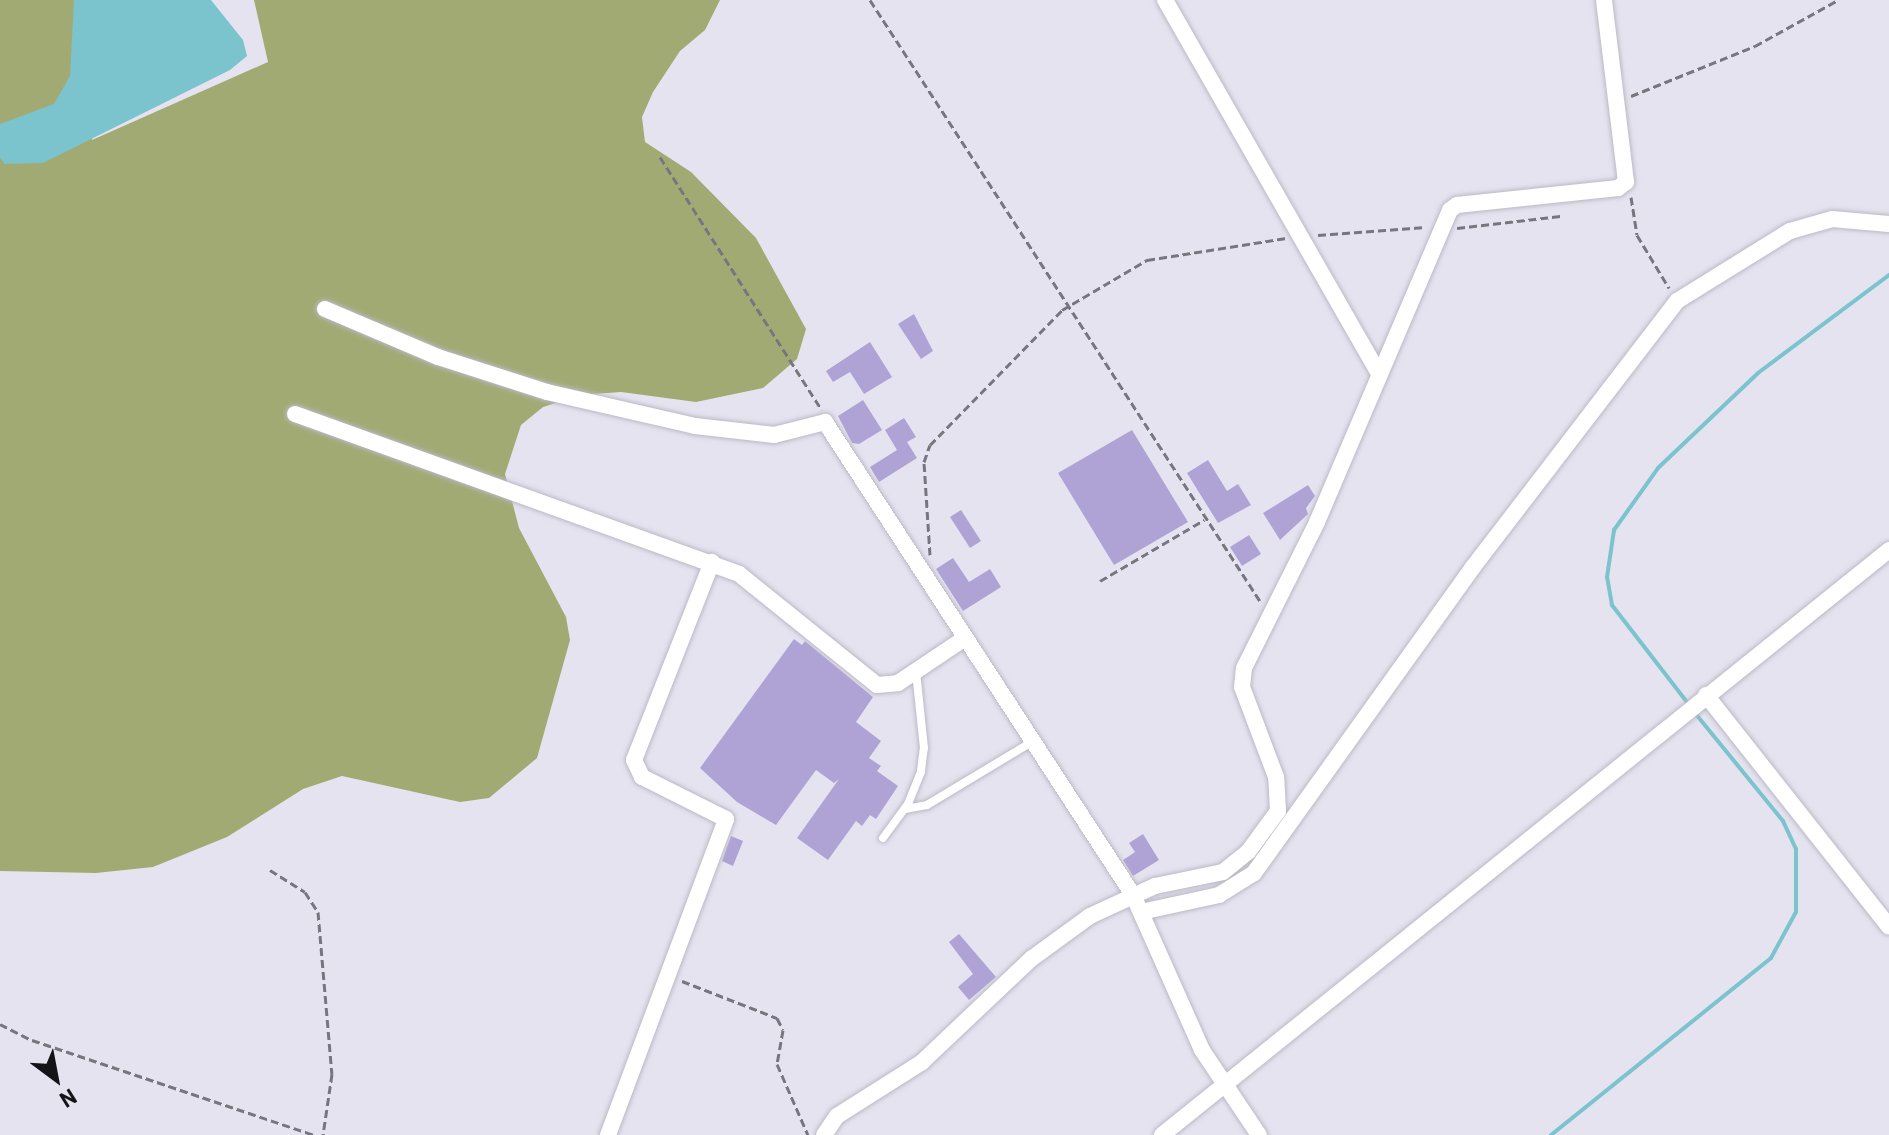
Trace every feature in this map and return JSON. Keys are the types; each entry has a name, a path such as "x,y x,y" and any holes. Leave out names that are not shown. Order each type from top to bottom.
{"street":[{"path":"1165,0 1379,374"},
{"path":"824,1135 837,1116 922,1062 1031,959 1090,916 1133,895 1223,872 1248,852 1278,811 1276,777 1242,687 1244,668 1317,522 1442,228 1457,205 1626,184 1604,0"},
{"path":"1141,912 1219,895 1254,873 1473,567 1677,301 1790,231 1832,219 1889,224"},
{"path":"325,309 438,357 547,392 695,426 774,435 823,421 1133,895 1176,997 1223,1087 1259,1135"},
{"path":"295,414 712,562 748,580 877,685 890,687 965,638"},
{"path":"1162,1135 1889,550"},
{"path":"608,1135 726,819 642,777 634,760 712,562"},
{"path":"1706,695 1889,927"}],"lane":[{"path":"883,838 905,809 924,748 915,671"},
{"path":"905,809 927,805 1032,742"}],"path":[{"path":"870,0 1205,520 1269,614"},
{"path":"1618,100 1755,46 1838,0"},
{"path":"660,157 819,405 823,421"},
{"path":"1626,184 1640,243 1677,301"},
{"path":"926,578 927,452 1068,306 1147,260 1298,236 1442,228 1560,216"},
{"path":"1100,581 1205,520"},
{"path":"270,870 305,892 318,912 332,1074 323,1135"},
{"path":"667,976 777,1018 783,1030 777,1064 808,1135"},
{"path":"0,1024 32,1040 315,1135"}],"green space":[{"path":"0,0 121,0 92,140 268,62 254,0 720,0 705,30 680,51 653,92 642,117 645,142 691,172 756,238 806,329 797,359 763,388 696,402 621,392 580,395 543,407 521,425 505,474 519,528 566,617 570,640 537,758 489,798 460,802 342,776 303,789 227,837 153,867 96,873 0,871"}],"water":[{"path":"74,0 211,0 243,40 247,56 230,70 43,163 5,164 0,158 0,124 54,104 70,76"}],"building":[{"path":"914,314 933,351 921,359 898,324"},
{"path":"870,342 892,377 864,394 850,372 833,382 826,371"},
{"path":"863,400 882,430 859,444 852,443 838,416"},
{"path":"904,418 916,437 907,442 917,458 879,482 870,467 897,450 885,430"},
{"path":"1132,430 1188,522 1114,565 1058,473"},
{"path":"1208,460 1227,491 1238,484 1251,505 1218,523 1187,473"},
{"path":"1308,485 1315,496 1306,508 1308,514 1280,540 1263,513"},
{"path":"961,510 981,541 970,548 950,517"},
{"path":"1249,535 1261,554 1242,566 1230,547"},
{"path":"953,558 969,582 990,569 1001,587 963,611 936,569"},
{"path":"794,639 802,645 805,641 873,697 856,722 881,741 869,758 881,766 877,771 898,786 876,819 870,815 862,826 856,821 828,860 797,838 839,779 834,783 816,770 776,825 737,802 700,768"},
{"path":"1143,834 1159,860 1133,876 1123,860 1135,852 1129,843"},
{"path":"731,836 743,841 733,866 722,861"},
{"path":"959,934 996,977 969,1000 958,987 973,974 949,942"}],"waterway":[{"path":"1690,706 1612,605 1607,577 1614,530 1658,468 1758,373 1889,275"},
{"path":"1551,1135 1771,958 1796,912 1796,849 1783,821 1695,713"}]}
